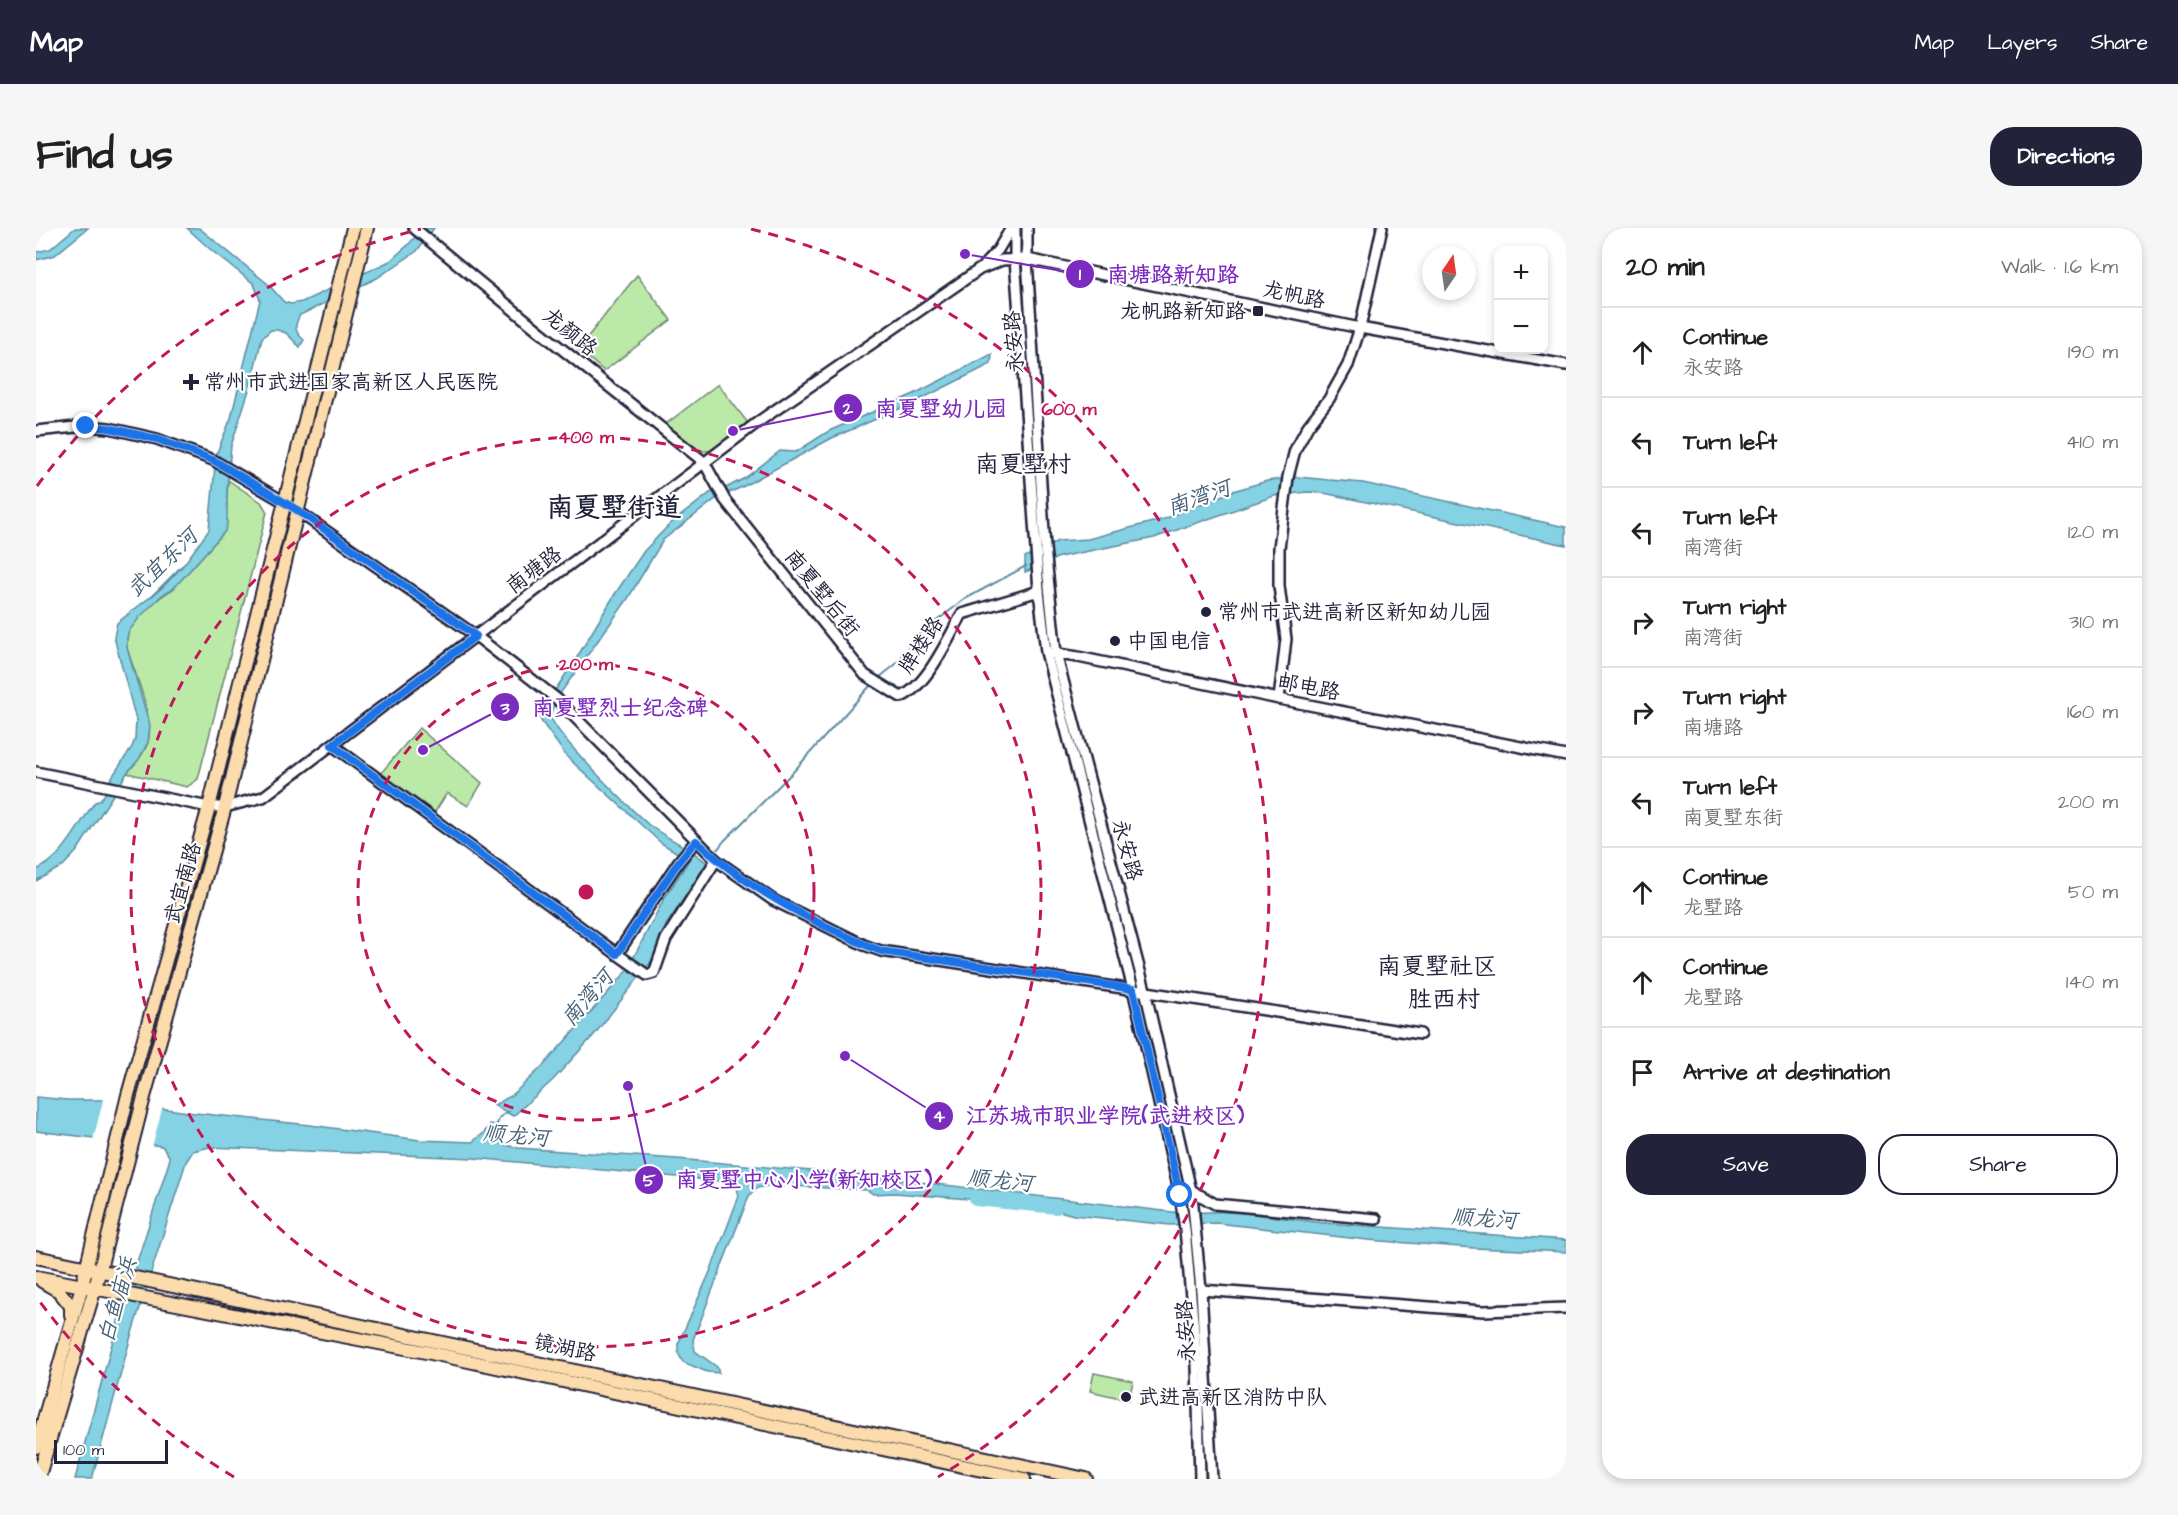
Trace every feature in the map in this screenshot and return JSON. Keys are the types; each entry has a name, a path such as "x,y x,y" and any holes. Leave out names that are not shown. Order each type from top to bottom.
{"main road":[{"name":"武宜南路","path":"38,1479 95,1288 144,1097 225,807 367,228"},
{"name":"武宜南路","path":"36,1447 82,1286 128,1095 210,807 353,229"},
{"name":"镜湖路","path":"36,1257 1086,1479"},
{"name":"镜湖路","path":"36,1277 442,1356 1024,1479"},
{"path":"36,1277 59,1291 71,1305 70,1329"}],"street":[{"name":"龙颜路","path":"414,228 705,462"},
{"name":"永安路","path":"1013,228 1043,575 1056,654 1145,990 1191,1193 1202,1290 1212,1479"},
{"path":"980,269 998,250 1013,228"},
{"name":"永安路","path":"1027,228 1041,550"},
{"path":"1279,699 1286,639 1279,586 1279,548 1288,477 1295,450 1308,426 1342,378 1360,328 1382,228"},
{"name":"龙帆路","path":"1015,259 1027,259 1360,328 1566,365"},
{"name":"南塘路","path":"36,772 210,807 225,807 263,797 758,422 980,269 1002,260 1015,259"},
{"path":"36,431 86,426 109,428 157,439 213,460 286,503 476,636 569,709 694,844 773,900 864,945 881,951 1420,1034"},
{"name":"南夏墅后街","path":"705,462 725,500 865,675 901,697"},
{"name":"永安路","path":"1043,575 1039,591 1046,652 1133,989 1180,1195 1197,1365 1200,1479"},
{"name":"牌楼路","path":"901,697 912,692 935,661 962,614 1039,591"},
{"name":"邮电路","path":"1046,652 1566,756"},
{"path":"332,745 647,975 654,973 666,939 716,860"},
{"path":"617,954 679,861 694,844"},
{"path":"1191,1193 1215,1204 1376,1219"},
{"path":"1202,1290 1484,1311 1566,1308"}],"green space":[{"path":"637,275 671,320 604,371 578,349"},
{"path":"718,384 748,423 711,451 700,451 666,424"},
{"path":"228,480 261,502 267,512 198,779 187,787 127,773 144,751 149,732 146,708 127,648 128,633 141,615 154,602 173,589 225,531"},
{"path":"419,728 482,783 468,806 447,793 435,812 381,773"},
{"path":"1094,1373 1133,1381 1129,1400 1090,1391"}],"water":[{"path":"75,228 88,228 55,255 36,260 36,252 50,249"},
{"path":"187,228 199,228 268,284 284,302 291,304 302,302 390,261 423,228 434,228 417,251 377,278 300,315 296,325 298,334 304,340 300,347 286,333 277,330 271,330 262,338 249,390 231,446 225,531 173,589 162,595 139,618 127,637 127,648 150,726 148,742 77,851 63,866 36,881 36,870 46,865 62,850 95,802 105,794 106,786 135,739 136,720 114,637 117,623 163,587 185,563 209,530 216,455 231,418 260,300 254,284"},
{"path":"992,354 991,364 913,403 832,438 742,487 717,498 663,540 627,600 559,695 551,716 564,738 578,754 649,825 707,863 666,925 654,958 594,1035 553,1080 513,1116 494,1105 511,1096 543,1066 626,972 665,897 689,860 661,843 567,757 541,721 539,714 576,659 615,594 644,551 670,524 710,493 745,478 780,451 796,452 829,431 914,394"},
{"path":"1297,477 1363,483 1566,527 1566,545 1324,493 1307,492 1274,496 1154,538 1059,557 1025,572 1025,557 1058,541 1088,539 1164,519 1233,491 1267,481"},
{"path":"36,1097 104,1100 420,1140 472,1142 484,1133 490,1124 495,1125 500,1131 501,1144 518,1148 868,1176 1189,1214 1240,1213 1325,1223 1566,1240 1566,1252 1368,1240 1216,1223 1170,1225 1074,1215 1032,1204 895,1193 873,1194 867,1190 771,1185 757,1188 749,1196 693,1340 695,1351 717,1367 719,1373 707,1372 683,1362 678,1353 678,1344 710,1272 739,1196 736,1186 730,1182 473,1158 210,1147 193,1151 186,1162 131,1336 92,1479 75,1479 119,1318 169,1156 162,1146 36,1131"}],"pier":[{"path":"104,1097 163,1105 152,1147 93,1140"}],"waterway":[{"name":"武宜东河","path":"152,596 182,566"},
{"name":"南湾河","path":"880,677 895,665 917,636 965,599 1026,566"},
{"name":"南湾河","path":"718,849 794,771 870,686"},
{"name":"南湾河","path":"496,1126 500,1117 509,1111"},
{"name":"顺龙河","path":"976,1199 1056,1207"}],"place":[{"name":"南塘路新知路","path":"965,254"},
{"name":"龙帆路新知路","path":"1258,311"},
{"name":"常州市武进国家高新区人民医院","path":"191,382"},
{"name":"南夏墅幼儿园","path":"733,431"},
{"name":"常州市武进高新区新知幼儿园","path":"1206,612"},
{"name":"中国电信","path":"1115,641"},
{"name":"南夏墅烈士纪念碑","path":"423,750"},
{"name":"江苏城市职业学院(武进校区)","path":"845,1056"},
{"name":"南夏墅中心小学(新知校区)","path":"628,1086"},
{"name":"武进高新区消防中队","path":"1126,1397"}],"district":[{"name":"南夏墅村","path":"1023,465"},
{"name":"南夏墅街道","path":"614,508"},
{"name":"南夏墅社区","path":"1437,967"},
{"name":"胜西村","path":"1444,1000"}],"route":[{"path":"86,426 109,428 157,439 213,460 297,510 476,636 332,745 617,954 679,861 696,841 716,860 773,900 864,945 881,951 1133,989 1180,1195"}],"water label":[{"name":"白鱼庙浜","path":"118,1300"}]}
